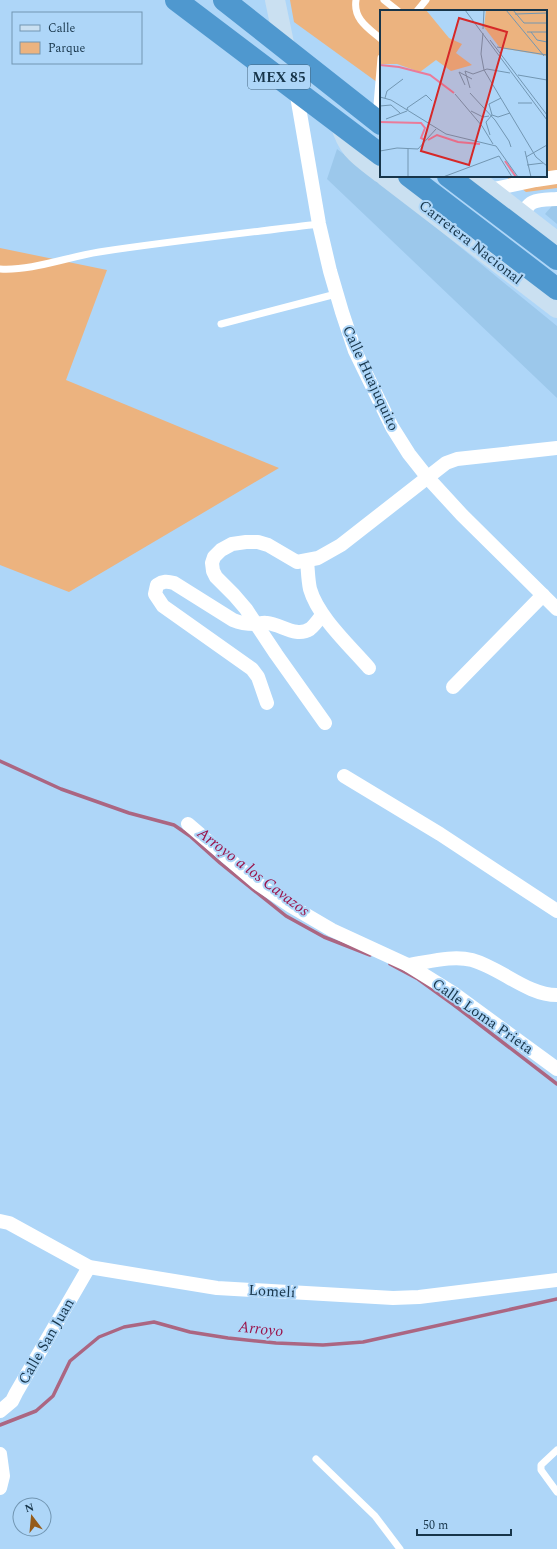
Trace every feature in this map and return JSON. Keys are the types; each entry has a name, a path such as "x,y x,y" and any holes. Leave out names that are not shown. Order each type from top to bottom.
{"highway":[{"name":"MEX 85","path":"176,0 380,154"},
{"name":"MEX 85","path":"224,0 378,122"},
{"name":"Carretera Nacional","path":"410,177 557,289"},
{"path":"449,177 557,259"}],"main road":[{"path":"275,0 284,48"},
{"path":"340,123 348,145 380,172"},
{"name":"Carretera Nacional","path":"386,177 557,308"},
{"path":"473,177 557,242"}],"street":[{"name":"Calle Huajuquito","path":"296,90 320,224 336,294 356,351 376,396 392,427 409,454 428,478 462,515 557,609"},
{"path":"489,190 557,177"},
{"path":"525,218 525,210 529,204 537,200 557,199"},
{"path":"325,723 246,609 216,577 213,571 212,563 214,557 221,550 232,544 258,542 268,545 297,562 318,558 341,545 446,463 457,459 557,448"},
{"path":"307,561 310,588 315,603 322,615 369,668"},
{"path":"267,703 258,678 252,669 163,606 155,594 157,585 161,582 174,583 233,620 256,624 266,622 276,624 293,631 302,632 310,629 322,615"},
{"path":"453,687 543,595"},
{"path":"344,776 440,834 557,911"},
{"name":"Calle Loma Prieta","path":"188,824 258,883 292,906 332,930 408,965 454,993 557,1069"},
{"name":"Calle Loma Prieta","path":"408,965 453,959 470,960 486,965 536,991 550,995 557,995"},
{"name":"Lomelí","path":"0,1221 9,1223 89,1267 217,1288 393,1298 419,1297 557,1280"},
{"name":"Calle San Juan","path":"0,1412 14,1397 89,1267"},
{"path":"0,1454 3,1476 0,1488"}],"lane":[{"path":"356,0 355,6 357,17 380,38"},
{"path":"384,0 397,10"},
{"path":"418,10 426,0"},
{"path":"378,122 380,79"},
{"path":"0,269 22,269 82,255 144,245 320,224"},
{"path":"221,324 336,294"},
{"path":"557,1450 542,1465 541,1470 557,1492"},
{"path":"316,1459 375,1516 400,1549"}],"shaded area":[{"path":"337,149 394,193 557,326 557,398 327,179"},
{"path":"557,200 557,224 545,214"}],"green space":[{"path":"290,0 557,0 557,188 526,192 506,177 547,177 547,10 380,10 380,84 294,22"},
{"path":"0,248 107,270 66,380 279,468 69,592 0,565"}],"waterway":[{"name":"Arroyo a los Cavazos","path":"0,761 61,789 129,813 174,825 190,836 220,863 286,916 324,937 370,955"},
{"name":"Arroyo a los Cavazos","path":"390,964 418,979 557,1084"},
{"name":"Arroyo","path":"0,1425 36,1411 53,1396 70,1361 99,1337 124,1327 154,1322 190,1332 228,1338 276,1343 323,1345 363,1342 557,1299"}]}
